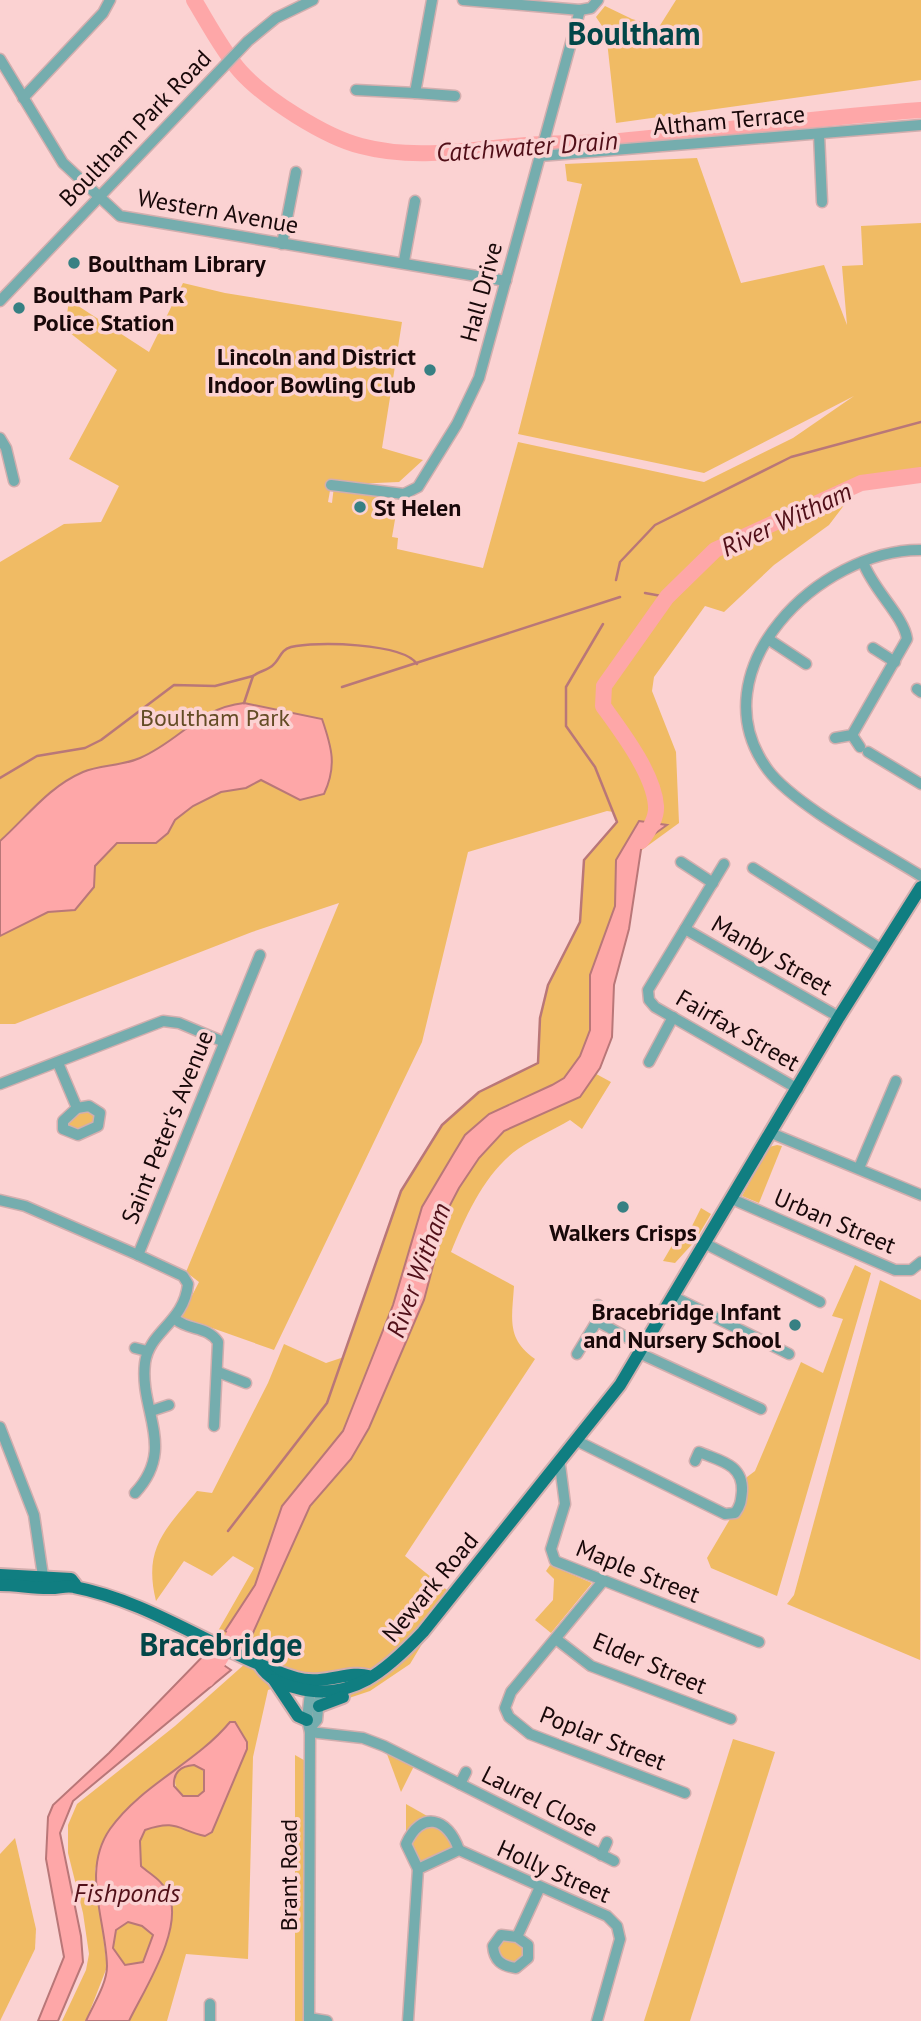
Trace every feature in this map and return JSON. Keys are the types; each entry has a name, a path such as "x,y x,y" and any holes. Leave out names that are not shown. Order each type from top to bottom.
{"main road":[{"name":"Newark Road","path":"261,1667 273,1679 349,1690 365,1683 368,1676 395,1662 423,1632 559,1465 620,1385 839,1017 921,887"},
{"name":"Newark Road","path":"0,1575 77,1587 152,1613 261,1667 316,1687 360,1674 368,1676"},
{"name":"Newark Road","path":"0,1585 38,1582"},
{"path":"273,1679 298,1716 309,1727"},
{"path":"319,1706 346,1696 349,1690"}],"street":[{"path":"23,98 103,13 110,0"},
{"name":"Boultham Park Road","path":"0,301 236,53 276,18 313,0"},
{"path":"415,93 432,0"},
{"path":"463,0 580,10 591,8 598,0"},
{"name":"Hall Drive","path":"331,485 404,494 418,487 470,400 506,281 580,10"},
{"name":"Western Avenue","path":"0,59 63,163 120,216 282,244 404,261 506,281"},
{"path":"356,90 455,96"},
{"name":"Altham Terrace","path":"542,148 819,134 921,125"},
{"path":"819,134 822,202"},
{"path":"282,244 296,172"},
{"path":"404,261 415,201"},
{"path":"0,438 6,448 14,481"},
{"path":"921,550 890,552 863,562 834,575 804,595 753,662 747,696 749,730 756,750 768,771 789,793 921,876"},
{"path":"835,738 852,735 907,639 906,629 878,594 863,562"},
{"path":"768,639 806,664"},
{"path":"873,648 895,662"},
{"path":"852,735 864,749 921,785"},
{"path":"681,862 713,883"},
{"name":"Fairfax Street","path":"724,864 648,990 649,1000 655,1007 798,1089"},
{"path":"753,868 881,949"},
{"name":"Manby Street","path":"685,929 839,1017"},
{"name":"Saint Peter's Avenue","path":"0,1200 25,1206 138,1255 260,955"},
{"path":"649,1062 673,1017"},
{"path":"0,1084 163,1021 179,1023 224,1042"},
{"path":"58,1063 77,1108"},
{"path":"859,1168 896,1082"},
{"path":"771,1133 921,1195"},
{"name":"Urban Street","path":"732,1199 895,1270 911,1270 921,1262"},
{"path":"706,1244 820,1302"},
{"path":"138,1255 187,1279 187,1291 175,1319 147,1351 144,1379 156,1438 151,1469 142,1490"},
{"path":"673,1296 789,1354"},
{"path":"577,1354 601,1314 598,1305"},
{"path":"175,1319 187,1327 214,1336 220,1349 215,1426"},
{"path":"597,1321 641,1350 761,1409"},
{"path":"135,1348 147,1351"},
{"path":"218,1372 246,1383"},
{"path":"151,1410 169,1405"},
{"path":"0,1427 39,1534 41,1557 38,1582"},
{"path":"577,1441 725,1514 735,1513 741,1504 743,1477 737,1469 699,1452 695,1461"},
{"name":"Maple Street","path":"559,1465 565,1504 551,1556 603,1581 759,1642"},
{"path":"556,1639 603,1581"},
{"name":"Poplar Street","path":"556,1639 506,1699 509,1717 530,1734 685,1793"},
{"name":"Elder Street","path":"556,1639 591,1665 731,1719"},
{"path":"309,1727 317,1720 319,1706 316,1687"},
{"name":"Brant Road","path":"309,2020 309,1727 316,1687"},
{"name":"Laurel Close","path":"309,1727 363,1738 614,1861"},
{"name":"Laurel Close","path":"460,1784 466,1772"},
{"name":"Holly Street","path":"408,2021 418,1869 406,1844 412,1830 424,1822 436,1821 447,1828 459,1850 607,1916 617,1926 620,1939 597,2021"},
{"name":"Laurel Close","path":"601,1854 607,1842"},
{"name":"Holly Street","path":"418,1869 459,1850"},
{"path":"517,1937 540,1887"},
{"path":"209,2004 210,2021"},
{"path":"309,2020 327,2021"}],"green space":[{"path":"676,0 921,0 921,80 616,123 606,32 596,17 605,6 632,19 659,27"},
{"name":"Boultham Park","path":"697,158 741,283 824,265 847,325 842,266 863,265 861,226 921,223 921,475 861,483 829,525 774,565 724,612 705,606 654,677 652,691 676,752 679,823 624,863 587,1069 611,1082 582,1129 570,1120 530,1141 496,1169 470,1210 451,1252 514,1286 512,1318 515,1336 519,1344 535,1359 405,1556 452,1594 410,1664 370,1691 337,1702 291,1683 268,1690 253,1757 248,1959 186,1954 167,2021 129,2021 161,1957 171,1923 172,1907 166,1888 141,1866 140,1841 145,1830 159,1827 179,1826 198,1834 212,1832 247,1749 247,1742 230,1722 203,1751 147,1791 110,1830 95,1869 107,1967 86,2021 62,2021 86,1970 89,1954 83,1913 68,1853 68,1825 77,1804 175,1726 247,1662 218,1631 254,1568 233,1556 212,1576 184,1561 156,1601 152,1567 160,1541 175,1517 197,1491 212,1493 268,1383 284,1344 326,1363 344,1357 401,1191 442,1125 479,1092 538,1063 540,1018 548,985 580,922 584,860 617,822 614,812 607,811 468,852 422,1042 274,1350 181,1317 199,1282 186,1272 339,903 252,932 15,1024 0,1024 0,562 64,524 101,522 119,486 69,459 117,370 65,329 69,300 149,352 183,283 225,293 402,322 382,448 423,460 399,482 331,485 328,502 332,503 334,486 398,502 392,537 398,538 397,549 483,568 518,442 704,482 793,438 854,396 704,473 518,434 582,184 567,181 565,164"},
{"path":"95,1111 96,1123 84,1130 68,1130 67,1124 76,1112"},
{"path":"782,1146 759,1203 742,1196 769,1147"},
{"path":"701,1208 711,1214 695,1241 675,1263 663,1261 677,1237 685,1240"},
{"path":"855,1265 871,1273 777,1596 711,1568 707,1558 730,1519 745,1506 747,1477 755,1471 801,1362 823,1373 843,1319 832,1316"},
{"path":"880,1280 921,1300 920,1660 787,1604 794,1595"},
{"path":"550,1565 592,1583 551,1633 535,1620 553,1600 554,1579 546,1571"},
{"path":"733,1739 775,1752 690,2021 644,2021"},
{"path":"384,1746 416,1762 401,1792"},
{"path":"295,1755 309,1763 309,2021 295,2021"},
{"path":"191,1765 202,1770 207,1781 202,1792 191,1797 180,1792 175,1781 180,1770"},
{"path":"406,1804 436,1821 459,1850 418,1869 406,1844"},
{"path":"15,1838 36,1929 35,1949 0,2021 0,1854"},
{"path":"128,1922 142,1926 153,1935 143,1962 125,1966 114,1949 114,1940 117,1930"},
{"path":"501,1935 524,1940 524,1964 499,1962 495,1940"}],"water":[{"path":"244,703 322,719 332,757 331,775 324,794 300,800 261,780 246,788 221,792 193,806 175,820 168,833 156,843 117,843 95,866 94,887 75,910 48,912 0,936 0,841 38,803 70,778 97,768 140,758 214,711"},
{"path":"639,821 667,825 642,843 629,929 614,985 612,1037 600,1068 580,1097 504,1131 479,1158 459,1188 448,1209 424,1300 369,1428 351,1459 310,1506 248,1644 225,1631 255,1585 282,1506 343,1431 393,1305 422,1207 465,1135 489,1114 564,1078 580,1056 590,1030 590,975 615,906 616,860"},
{"path":"206,1653 231,1670 73,1801 60,1833 81,1936 83,1962 58,2021 38,2021 64,1957 46,1859 48,1817 53,1805 109,1753"},
{"name":"Fishponds","path":"230,1722 235,1722 247,1742 247,1749 212,1832 205,1836 164,1825 145,1830 140,1841 141,1866 163,1885 172,1907 167,1940 153,1975 129,2021 86,2021 102,1987 107,1966 96,1879 102,1845 110,1829 137,1799 216,1737","holes":["194,1765 204,1770 204,1791 198,1796 183,1796 174,1786 176,1774 181,1769","128,1922 142,1926 153,1935 143,1962 125,1965 113,1948 116,1930"]}],"waterway":[{"name":"Catchwater Drain","path":"194,0 233,63 264,93 313,126 346,141 383,151 428,153 540,144 610,142 921,110"},
{"path":"616,580 620,562 655,525 791,457 921,422"},
{"name":"River Witham","path":"641,841 655,816 654,794 636,753 603,706 604,686 667,597 715,550 861,483 921,475"},
{"path":"645,593 667,597"},
{"path":"342,687 620,597"},
{"path":"228,1531 327,1403 401,1191 442,1125 479,1092 538,1063 540,1018 548,985 580,922 584,860 617,822 595,767 566,726 566,687 603,624"},
{"path":"244,703 253,676 272,666 285,650 291,647 319,644 358,645 395,652 409,657 417,664"},
{"path":"0,778 37,756 85,748 101,740 174,685 215,686 253,676"},
{"name":"River Witham","path":"207,1679 245,1618"}],"place":[{"name":"Boultham Library","path":"74,263"},
{"name":"Boultham Park Police Station","path":"19,308"},
{"name":"Lincoln and District Indoor Bowling Club","path":"430,370"},
{"name":"St Helen","path":"360,507"},
{"name":"Walkers Crisps","path":"623,1207"},
{"name":"Bracebridge Infant and Nursery School","path":"795,1325"}],"district":[{"name":"Boultham","path":"634,33"},
{"name":"Bracebridge","path":"221,1644"}]}
